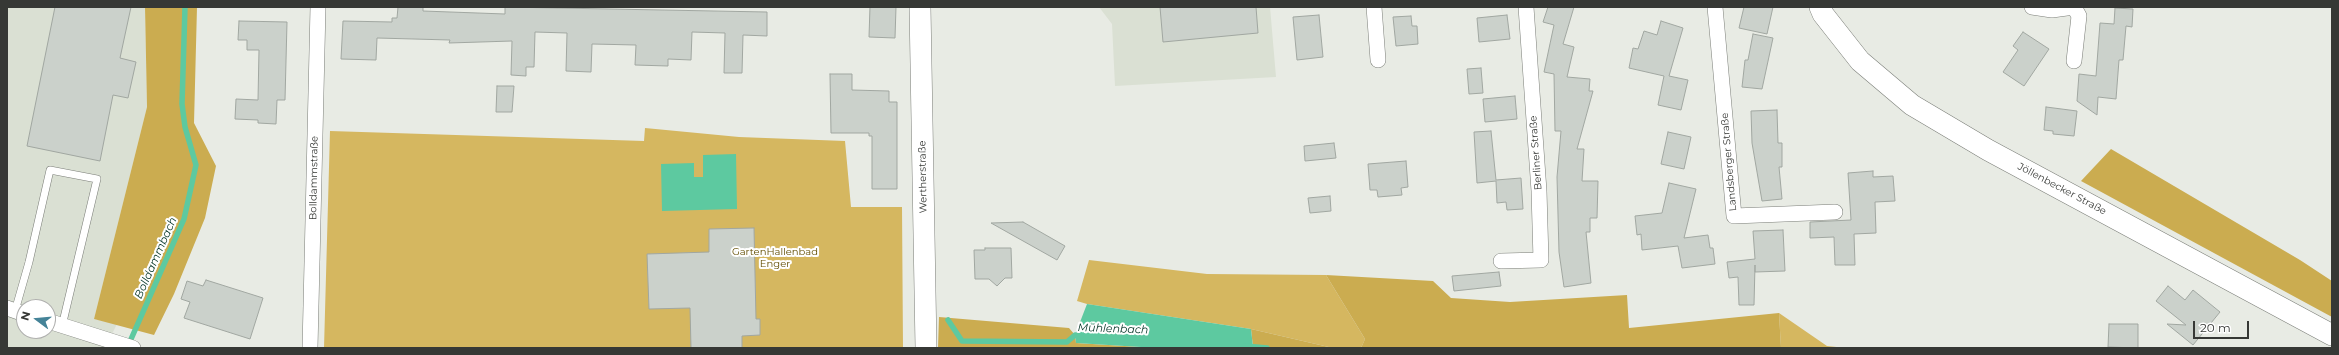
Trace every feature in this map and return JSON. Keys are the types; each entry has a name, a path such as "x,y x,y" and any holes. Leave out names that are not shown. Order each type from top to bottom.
{"main road":[{"name":"Wertherstraße","path":"920,7 926,348"},
{"name":"Jöllenbecker Straße","path":"1820,7 1823,14 1860,61 1912,105 1988,150 2332,335"}],"street":[{"name":"Bolldammstraße","path":"310,348 318,7"},
{"path":"1374,7 1378,60"},
{"name":"Berliner Straße","path":"1501,261 1541,260 1539,191 1526,7"},
{"name":"Landsberger Straße","path":"1715,7 1734,216 1835,212"},
{"path":"2032,7 2052,10 2074,7 2079,16 2074,61"},
{"path":"56,324 133,348"}],"lane":[{"path":"18,299 29,262 50,170 97,179 56,321"}],"shaded area":[{"path":"7,7 145,7 147,107 94,319 117,324 105,348 7,348"},
{"path":"145,7 197,7 194,123 216,166 205,218 174,294 154,335 94,319 147,107"},
{"path":"1099,7 1270,7 1276,77 1115,86 1112,24"},
{"path":"2111,149 2300,260 2332,281 2332,317 2081,181"},
{"path":"1326,275 1433,281 1451,298 1510,302 1627,295 1629,328 1779,313 1781,348 1361,348 1365,339"},
{"path":"939,317 1069,328 1075,335 1076,343 1157,348 938,348"},
{"path":"1251,329 1333,348 1250,348 1253,347"}],"green space":[{"name":"GartenHallenbad Enger","path":"645,128 739,137 845,141 851,207 902,207 903,348 324,348 330,131 644,141"},
{"path":"1089,260 1207,274 1326,275 1365,339 1361,348 1333,348 1251,329 1087,304 1077,301"},
{"path":"1779,313 1827,346 1846,348 1781,348"}],"water":[{"path":"736,154 737,209 662,211 661,164 694,163 694,177 703,177 703,155"},
{"path":"1087,304 1251,329 1253,347 1157,348 1076,343 1075,335"}],"building":[{"path":"55,7 131,7 120,58 136,62 128,98 113,95 100,161 27,146"},
{"path":"398,7 423,7 423,11 505,14 505,7 767,12 767,36 743,35 742,73 724,73 725,33 692,32 691,60 668,59 668,66 635,65 636,45 592,44 591,72 566,71 567,33 535,32 534,67 526,67 526,76 511,75 512,41 449,43 450,40 377,38 376,60 341,59 343,21 392,22 392,18 397,18"},
{"path":"870,7 896,7 895,38 869,37"},
{"path":"1160,7 1256,7 1258,33 1163,42"},
{"path":"1548,7 1574,7 1563,44 1574,47 1567,77 1590,79 1589,91 1593,91 1577,149 1584,149 1582,181 1598,181 1597,218 1590,218 1590,232 1586,232 1591,283 1564,287 1559,252 1557,177 1561,131 1555,131 1554,74 1544,72 1554,25 1543,22"},
{"path":"1744,7 1773,7 1767,34 1739,28"},
{"path":"2115,8 2133,9 2132,27 2126,26 2123,60 2119,60 2116,99 2098,97 2097,115 2077,101 2079,74 2096,76 2100,23 2114,24"},
{"path":"1319,15 1323,57 1297,60 1293,17"},
{"path":"1507,15 1510,39 1479,42 1477,18"},
{"path":"1411,16 1412,26 1417,26 1418,44 1396,46 1393,17"},
{"path":"239,21 287,22 285,100 277,100 276,124 258,123 258,120 235,119 236,99 258,100 259,50 247,50 247,40 238,40"},
{"path":"1661,21 1683,28 1669,76 1688,80 1681,110 1658,105 1664,76 1629,68 1633,48 1638,49 1644,31 1657,35"},
{"path":"2023,32 2049,49 2024,86 2003,72 2018,50 2013,46"},
{"path":"1753,34 1773,38 1762,89 1742,87 1745,60 1748,60"},
{"path":"1481,68 1483,93 1469,94 1467,69"},
{"path":"830,74 852,74 852,90 889,91 889,102 897,102 897,189 872,189 872,136 869,136 869,133 831,133"},
{"path":"497,86 514,86 512,112 496,112"},
{"path":"1515,96 1517,119 1485,122 1483,99"},
{"path":"2046,107 2077,111 2074,136 2053,134 2053,131 2044,130"},
{"path":"1777,110 1778,143 1782,143 1782,167 1779,167 1782,199 1762,201 1752,143 1751,111"},
{"path":"1491,131 1496,180 1521,178 1523,209 1507,210 1506,202 1497,203 1496,181 1477,183 1474,132"},
{"path":"1668,132 1691,137 1684,169 1661,164"},
{"path":"1334,143 1336,158 1305,161 1304,146"},
{"path":"1406,161 1408,187 1401,188 1402,195 1378,197 1377,190 1370,190 1368,164"},
{"path":"1873,171 1873,177 1893,176 1895,201 1875,202 1876,233 1854,234 1855,265 1835,265 1834,237 1810,238 1810,222 1851,220 1848,173"},
{"path":"1669,183 1696,189 1684,238 1708,235 1710,248 1713,248 1715,264 1682,268 1678,246 1642,250 1641,234 1637,235 1635,216 1662,213"},
{"path":"1330,196 1331,211 1310,213 1308,198"},
{"path":"1023,222 1065,246 1057,260 991,223"},
{"path":"754,228 756,319 760,319 760,335 742,336 742,348 691,348 690,308 649,309 647,254 709,252 709,229"},
{"path":"1783,230 1785,271 1755,272 1755,265 1754,305 1739,305 1738,277 1729,278 1727,262 1755,259 1753,231"},
{"path":"985,248 1011,248 1012,278 1005,278 997,286 989,279 975,279 974,250 985,250"},
{"path":"1499,272 1501,286 1454,291 1452,276"},
{"path":"206,280 263,298 250,339 184,318 190,302 181,299 187,281 203,286"},
{"path":"2168,286 2185,300 2193,290 2220,312 2193,345 2167,324 2186,325 2156,301"},
{"path":"2109,324 2138,324 2138,348 2108,347"}],"waterway":[{"name":"Bolldammbach","path":"128,346 184,219 196,165 185,127 182,104 185,7"},
{"name":"Mühlenbach","path":"948,320 962,341 1067,342 1075,335 1081,336"},
{"name":"Mühlenbach","path":"1245,346 1267,348"}]}
